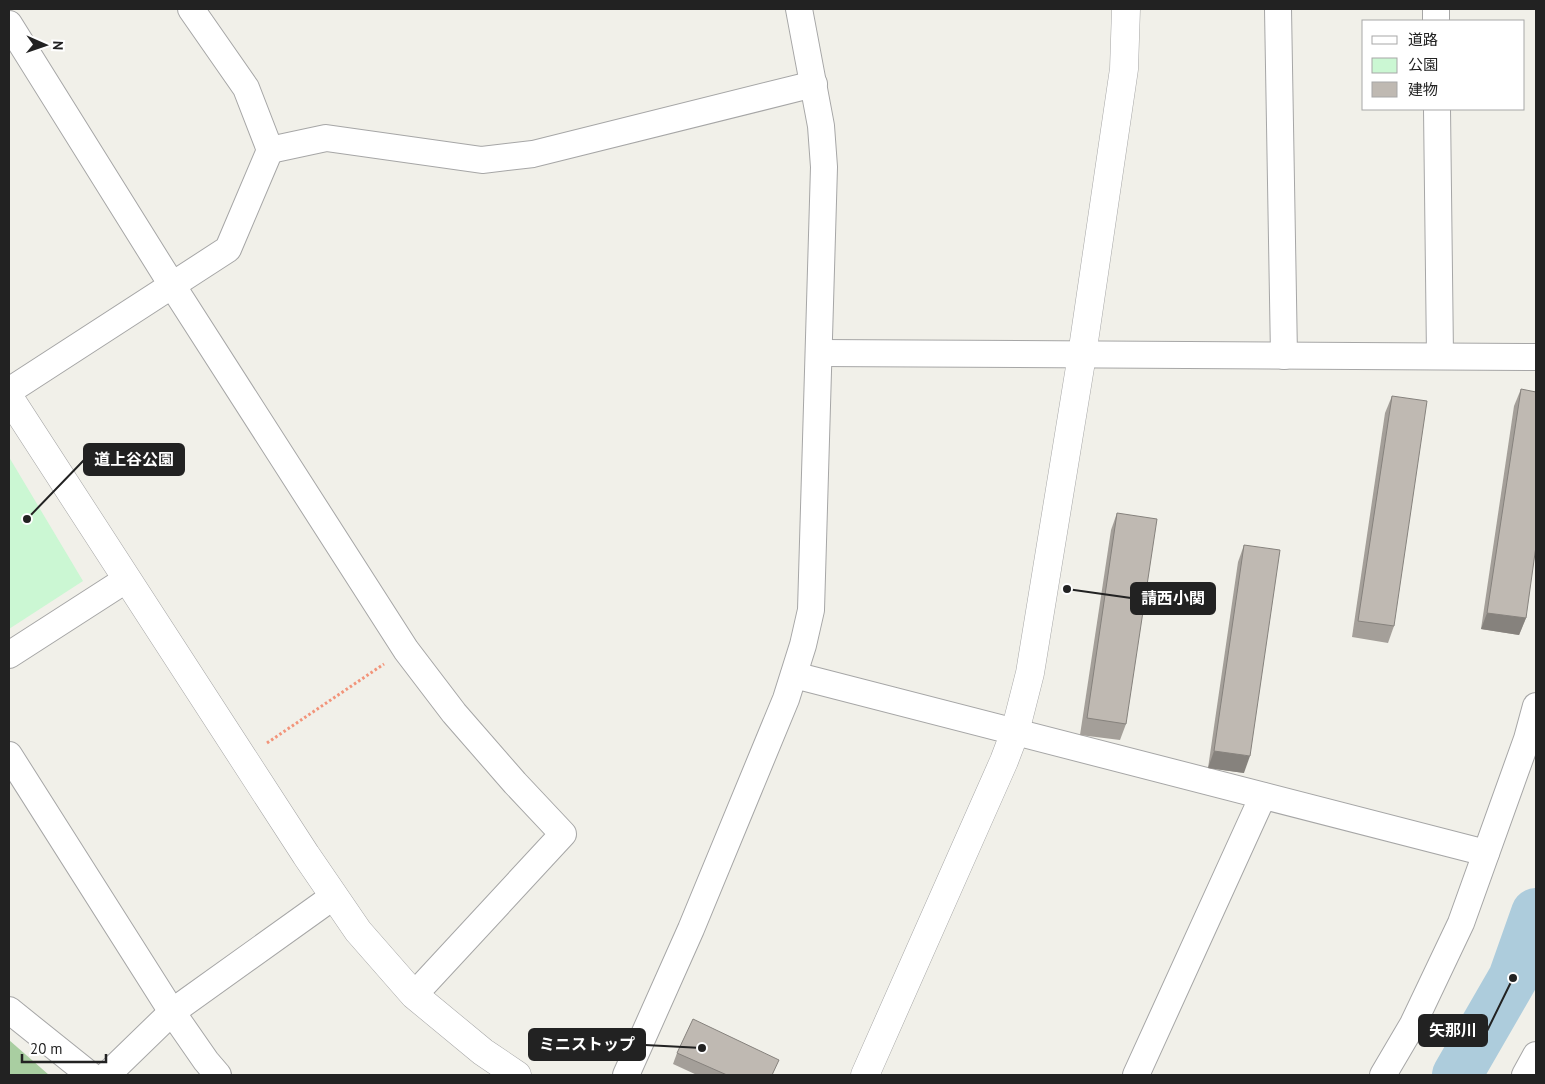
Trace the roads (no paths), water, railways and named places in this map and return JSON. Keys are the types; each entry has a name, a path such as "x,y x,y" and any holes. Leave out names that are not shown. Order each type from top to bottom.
{"street":[{"path":"9,391 228,249 270,150 246,88 191,9"},
{"path":"626,1075 691,929 794,675 811,610 824,167 821,126 799,9"},
{"path":"864,1075 1001,769 1014,732 1030,673 1082,354 1124,69 1126,9"},
{"path":"1278,9 1284,356"},
{"path":"9,24 172,285 406,650 454,713 515,783 563,834 414,994"},
{"path":"270,150 326,138 482,160 533,154 814,84"},
{"path":"1437,110 1440,356"},
{"path":"819,353 1536,357"},
{"path":"9,397 358,931 414,994 484,1052 517,1075"},
{"path":"9,656 127,579"},
{"path":"794,675 1486,853"},
{"path":"1383,1075 1412,1024 1461,923 1527,739 1536,706"},
{"path":"9,755 172,1012 218,1075"},
{"path":"1136,1075 1263,796"},
{"path":"108,1075 172,1012 334,896"},
{"path":"9,1010 90,1075"},
{"path":"1525,1075 1536,1055"}],"waterway":[{"path":"1457,1075 1513,978 1536,913"}],"place":[{"name":"道上谷公園","path":"27,519"},
{"name":"請西小関","path":"1067,589"},
{"name":"矢那川","path":"1513,978"},
{"name":"ミニストップ","path":"702,1048"}]}
